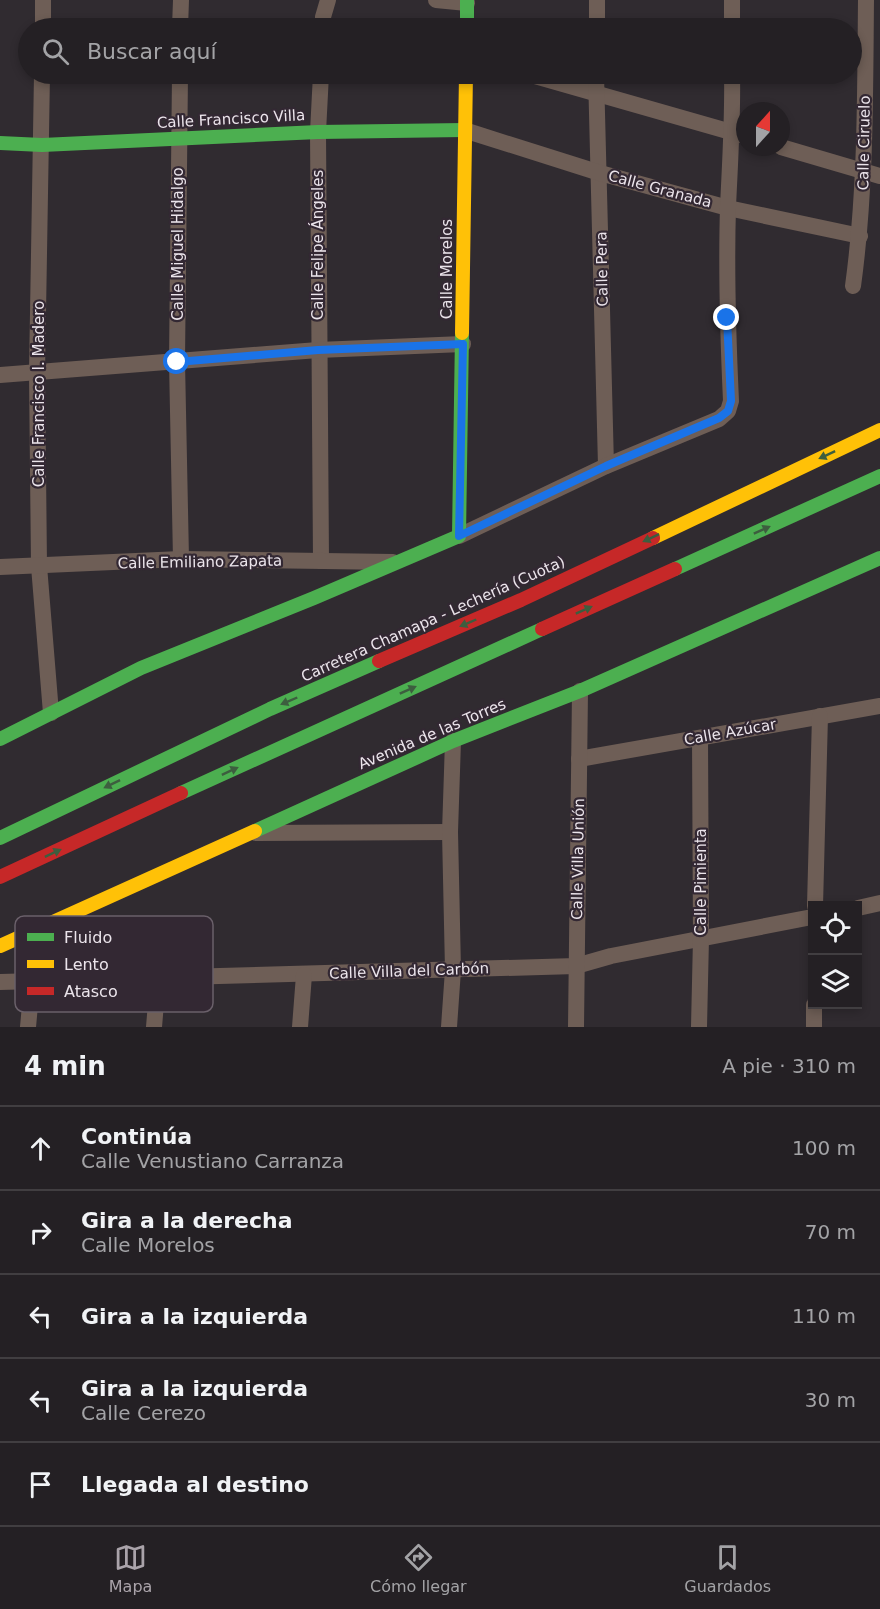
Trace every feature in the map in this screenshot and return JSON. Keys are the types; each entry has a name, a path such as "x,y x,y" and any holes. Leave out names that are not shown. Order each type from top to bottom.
{"main road":[{"path":"466,18 467,2"},
{"name":"Calle Morelos","path":"459,536 466,84"},
{"name":"Calle Francisco Villa","path":"0,143 42,145 318,132 464,130"},
{"name":"Carretera Chamapa - Lechería (Cuota)","path":"0,838 270,709 521,600 880,430"},
{"path":"0,877 294,741 880,476"},
{"path":"0,739 141,668 459,536"},
{"name":"Avenida de las Torres","path":"65,916 453,741 580,691 880,558"},
{"name":"Avenida de las Torres","path":"0,946 15,939"}],"street":[{"path":"43,0 43,18"},
{"path":"181,18 182,0"},
{"path":"325,18 328,0"},
{"path":"436,0 467,2"},
{"path":"597,0 597,18"},
{"path":"732,0 732,18"},
{"name":"Calle Ciruelo","path":"853,286 872,173 866,0"},
{"name":"Calle Francisco I. Madero","path":"42,84 37,373 39,566 51,713"},
{"name":"Calle Miguel Hidalgo","path":"180,84 177,362 181,559"},
{"name":"Calle Felipe Ángeles","path":"320,84 318,132 318,350 321,561"},
{"path":"566,84 736,133"},
{"name":"Calle Pera","path":"596,84 606,466"},
{"path":"733,84 736,108"},
{"name":"Calle Granada","path":"464,130 600,173 728,208 860,236"},
{"path":"790,150 872,173"},
{"path":"459,536 606,466 719,418 728,411 731,401 727,318 728,208 736,154"},
{"path":"0,375 318,350 463,344"},
{"name":"Calle Emiliano Zapata","path":"0,567 181,559 399,562"},
{"name":"Calle Villa Unión","path":"576,1027 580,691"},
{"name":"Calle Azúcar","path":"579,759 880,706"},
{"path":"815,901 820,716"},
{"name":"Calle Pimienta","path":"699,1027 700,738"},
{"path":"449,1027 453,970 450,832 453,741"},
{"path":"246,833 450,832"},
{"path":"862,907 880,903"},
{"name":"Calle Villa del Carbón","path":"213,977 576,966 611,956 808,917"},
{"path":"300,1027 304,975"},
{"name":"Calle Villa del Carbón","path":"0,982 15,982"},
{"path":"814,1009 814,1027"},
{"path":"28,1027 29,1012"},
{"path":"154,1027 155,1012"}],"traffic: fast":[{"path":"467,0 467,18"},
{"path":"0,143 42,145 318,132 464,130"},
{"path":"0,739 141,668 459,536 462,333"},
{"path":"675,569 880,476"},
{"path":"255,831 453,741 580,691 880,558"},
{"path":"181,793 542,629"},
{"path":"0,838 270,709 379,661"}],"traffic: slow":[{"path":"462,333 466,84"},
{"path":"653,538 880,430"},
{"path":"67,916 255,831"},
{"path":"0,946 15,939"}],"traffic: jam":[{"path":"379,661 521,600 653,538"},
{"path":"542,629 675,569"},
{"path":"0,877 181,793"}],"route":[{"path":"177,362 318,350 463,344 459,536 606,466 719,418 728,411 731,401 727,318"}]}
